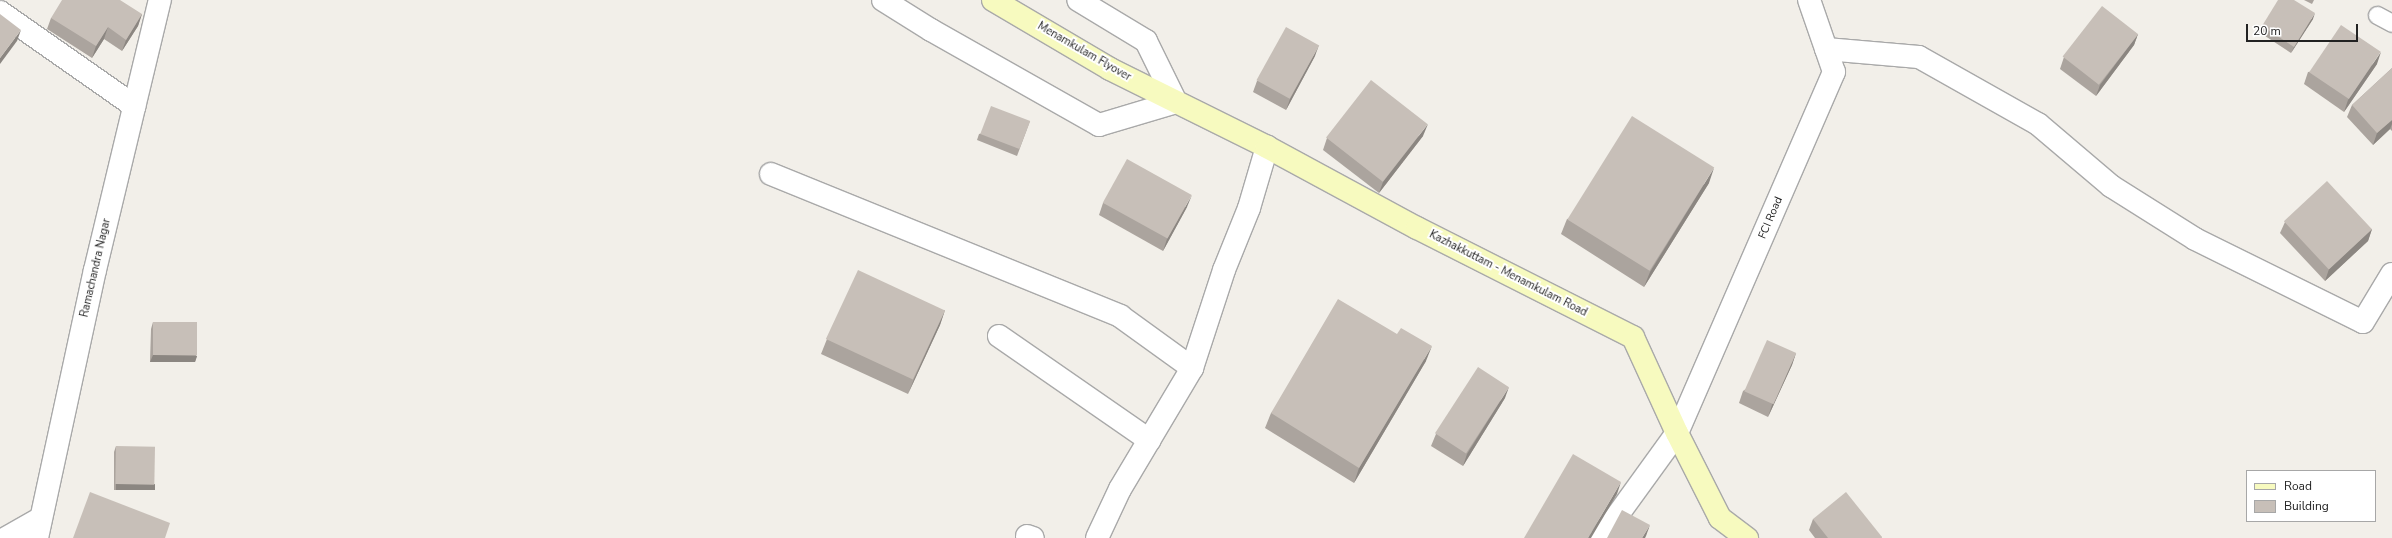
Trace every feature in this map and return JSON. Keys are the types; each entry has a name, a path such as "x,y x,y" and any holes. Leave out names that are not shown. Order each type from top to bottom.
{"main road":[{"name":"Menamkulam Flyover","path":"993,0 1110,69 1176,102"},
{"name":"Kazhakkuttam - Menamkulam Road","path":"1176,102 1267,148 1417,228 1633,337 1677,433 1720,518 1747,538"}],"street":[{"name":"Ramachandra Nagar","path":"39,528 94,270 160,0"},
{"path":"883,0 932,30 1099,125 1176,102 1146,41 1078,0"},
{"name":"FCI Road","path":"1601,538 1677,433 1834,72 1809,0"},
{"path":"0,12 134,106"},
{"path":"1826,49 1919,57 2038,124 2111,186 2196,239 2363,322 2392,274"},
{"path":"1097,538 1120,489 1192,368 1224,270 1249,208 1267,148"},
{"path":"771,174 1120,316 1192,368"},
{"path":"999,336 1150,440"},
{"path":"6,538 39,528"}],"lane":[{"path":"2377,15 2392,23"}],"building":[{"path":"62,0 120,0 142,14 126,40 108,27 96,46 51,18"},
{"path":"2278,0 2294,0 2315,13 2294,47 2262,26"},
{"path":"2102,6 2138,34 2099,85 2063,56"},
{"path":"0,14 21,30 0,58"},
{"path":"2341,25 2381,52 2349,99 2309,72"},
{"path":"1286,27 1319,45 1290,99 1256,80"},
{"path":"2392,68 2392,120 2377,133 2352,105"},
{"path":"1371,80 1428,124 1383,182 1326,138"},
{"path":"991,106 1030,121 1019,149 980,134"},
{"path":"1632,116 1714,167 1650,271 1567,219"},
{"path":"1127,159 1192,195 1167,239 1103,203"},
{"path":"2327,181 2372,229 2329,270 2284,221"},
{"path":"858,270 945,311 913,379 826,339"},
{"path":"1338,299 1397,334 1401,328 1432,346 1359,468 1271,413"},
{"path":"153,322 197,322 197,355 153,355"},
{"path":"1767,340 1796,353 1773,404 1744,391"},
{"path":"1478,367 1509,387 1466,453 1435,433"},
{"path":"116,446 155,447 154,485 115,484"},
{"path":"1573,454 1621,482 1588,538 1524,538"},
{"path":"90,492 170,523 165,538 73,538"},
{"path":"1846,492 1882,537 1881,538 1828,538 1813,519"},
{"path":"1622,510 1650,525 1642,538 1607,538"}]}
